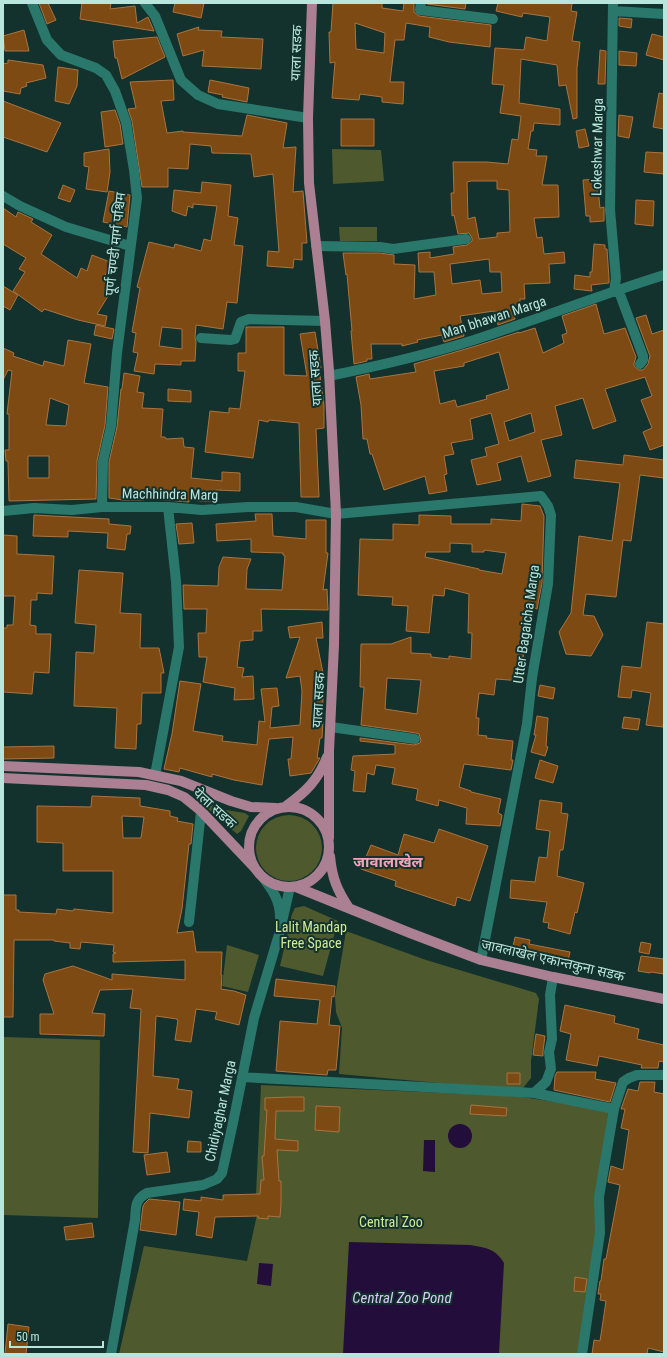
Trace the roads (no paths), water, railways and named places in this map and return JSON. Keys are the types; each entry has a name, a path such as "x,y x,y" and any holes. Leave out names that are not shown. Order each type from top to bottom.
{"main road":[{"name":"याला सडक","path":"312,3 308,118 309,183 325,321 336,514 329,838"},
{"path":"329,853 326,865 318,876 308,883 293,887 272,884 264,879 254,867 250,856 249,844 251,833 257,822 265,814 301,796 314,783 330,751"},
{"path":"3,766 131,771 181,780 231,801 251,807 300,808 313,814 323,825 329,838 329,853 334,879 338,891 349,908"},
{"name":"येला सडक","path":"3,778 146,785 168,790 184,797 201,812 254,867"},
{"name":"जावलाखेल एकान्तकुना सडक","path":"293,887 481,960 553,977 664,999"}],"street":[{"name":"पूर्ण चण्डी मार्ग पश्चिम","path":"32,3 46,40 61,55 96,68 106,75 115,91 126,122 135,177 137,198 117,353 111,426 103,462 102,507"},
{"path":"145,3 155,16 181,80 198,95 218,104 308,118"},
{"path":"421,3 420,10 493,19"},
{"path":"613,7 664,14"},
{"name":"Lokeshwar Marga","path":"613,7 610,210 616,290"},
{"path":"3,196 20,206 66,227 130,246"},
{"path":"316,246 380,247 393,249 466,239"},
{"name":"Man bhawan Marga","path":"329,376 413,358 473,340 616,290 664,275"},
{"path":"616,290 643,356 643,360 640,364"},
{"path":"201,338 235,339 241,322 249,319 325,321"},
{"name":"Utter Bagaicha Marga","path":"336,514 541,496 548,506 551,515 548,584 532,678 527,724 481,960"},
{"name":"Machhindra Marg","path":"3,511 34,508 72,510 102,507 202,510 248,507 296,507 336,514"},
{"path":"155,775 179,647 176,581 168,508"},
{"path":"331,727 415,738"},
{"path":"189,922 201,812"},
{"name":"Chidiyaghar Marga","path":"264,879 275,894 278,902 280,910 280,931"},
{"name":"Chidiyaghar Marga","path":"112,1354 135,1220 136,1205 139,1197 146,1193 203,1185 217,1179 222,1173 254,1018 293,887"},
{"path":"534,1093 546,1082 551,1068 550,1052 552,1039 550,995 553,977"},
{"path":"582,1354 600,1233 599,1197 614,1109 622,1082 637,1075 664,1075"},
{"path":"242,1077 534,1093 614,1109"}],"water":[{"path":"460,1124 469,1127 472,1136 469,1145 460,1148 451,1145 448,1136 451,1127"},
{"path":"424,1140 435,1140 435,1172 423,1171"},
{"name":"Central Zoo Pond","path":"349,1242 470,1245 485,1248 497,1254 504,1263 499,1354 343,1354"},
{"path":"259,1263 273,1264 271,1286 257,1284"}],"district":[{"name":"जावालाखेल","path":"388,862"}],"park label":[{"name":"Lalit Mandap Free Space","path":"311,936"},
{"name":"Central Zoo","path":"391,1222"}]}
